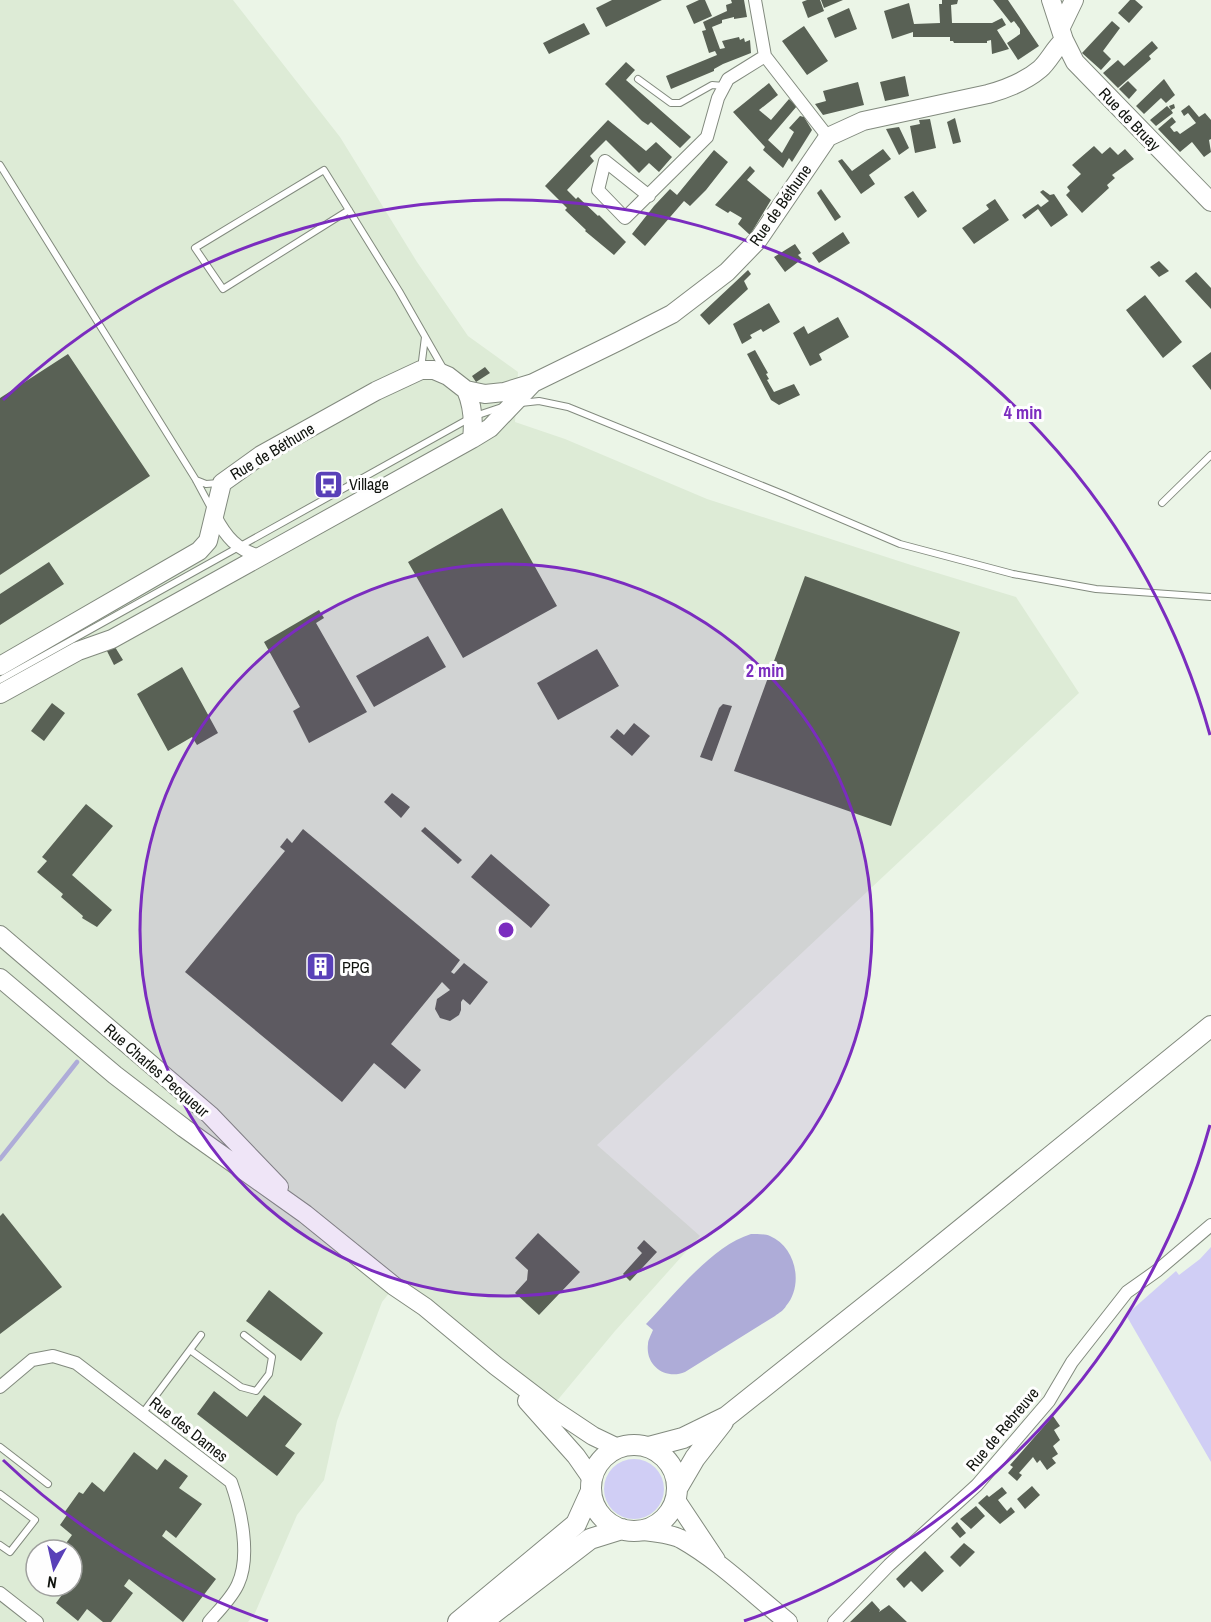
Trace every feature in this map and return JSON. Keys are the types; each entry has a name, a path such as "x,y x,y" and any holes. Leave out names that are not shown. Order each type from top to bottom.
{"main road":[{"path":"458,1622 576,1524 601,1460 618,1448 633,1445 649,1447 683,1438 726,1417 966,1226 1211,1026"},
{"path":"482,1622 590,1539 631,1530 648,1529 662,1521 673,1508 677,1493 695,1458 726,1417"},
{"path":"649,1447 661,1454 669,1463 675,1474 677,1493"},
{"path":"592,1485 596,1508 601,1515 607,1521 631,1530"}],"street":[{"path":"755,0 765,56 828,137 863,121 998,91 1041,68 1072,58"},
{"name":"Rue de Bruay","path":"1052,0 1072,58 1211,202"},
{"path":"1041,68 1062,34 1074,0"},
{"path":"649,196 604,161 598,190 625,218 649,196 707,137 718,98 728,79 765,56"},
{"name":"Rue de Béthune","path":"466,390 485,394 495,393 534,383 672,314 727,272 758,240 828,137"},
{"path":"421,370 434,370 448,376 466,390 472,404 474,427 471,439"},
{"name":"Rue de Béthune","path":"0,666 199,551 208,541 222,483 261,455 376,391 421,370"},
{"name":"Rue de Béthune","path":"0,694 78,651 112,639 490,428 534,383"},
{"path":"215,516 225,534 237,547 260,556"},
{"name":"Rue Charles Pecqueur","path":"0,935 210,1115 305,1214"},
{"name":"Rue Charles Pecqueur","path":"0,978 115,1075 184,1128 305,1214 394,1286 425,1307 496,1366 563,1416 593,1436 618,1448"},
{"name":"Rue de Rebreuve","path":"834,1622 889,1564 977,1485 1049,1401 1072,1362 1127,1292 1211,1225"},
{"name":"Rue des Dames","path":"0,1387 32,1360 53,1356 76,1363 231,1482 239,1504 244,1558 238,1585 209,1622"},
{"name":"Rue Charles Pecqueur","path":"496,1366 576,1456 592,1485"},
{"path":"677,1493 718,1564"},
{"path":"631,1530 660,1533 680,1539 718,1564 788,1622"},
{"path":"0,1593 37,1622"}],"lane":[{"path":"638,79 671,103 680,103 712,85 724,86"},
{"path":"0,165 196,480 215,516"},
{"path":"349,210 223,289 195,248 324,170 349,210 448,376"},
{"path":"421,370 425,337"},
{"path":"0,680 472,417 513,404 539,401 568,407 900,544 1013,574 1096,589 1211,597"},
{"path":"1162,503 1211,455"},
{"path":"196,480 206,484 222,483"},
{"path":"142,1414 201,1335"},
{"path":"190,1350 240,1387 256,1391 269,1374 272,1357 244,1335"},
{"path":"0,1447 48,1484"},
{"path":"0,1494 35,1520 10,1552 0,1545"}],"shaded area":[{"path":"0,0 233,0 340,137 417,262 468,336 518,372 515,422 565,439 707,499 1016,597 1079,693 597,1145 700,1236 615,1331 551,1408 394,1287 382,1302 337,1421 324,1480 297,1515 255,1613 248,1622 0,1622"},
{"path":"751,1234 770,1236 786,1249 795,1267 795,1288 792,1297 775,1316 685,1372 671,1374 658,1369 653,1365 648,1352 648,1341 653,1330 646,1324 708,1260 736,1240"},
{"path":"1211,1247 1211,1462 1126,1315 1176,1271 1179,1275"},
{"path":"634,1459 655,1468 664,1489 655,1510 634,1519 613,1510 604,1489 613,1468"}],"building":[{"path":"612,0 662,0 606,27 596,8"},
{"path":"699,0 705,0 712,16 694,24 686,6"},
{"path":"731,0 744,0 747,17 722,20 722,23 712,27 720,49 725,48 722,41 739,37 740,40 744,38 745,42 750,40 751,53 671,89 666,76 717,55 715,51 709,53 702,31 706,30 703,22 727,11 726,5 732,3"},
{"path":"820,0 824,11 808,18 802,2"},
{"path":"821,0 843,0 824,8"},
{"path":"942,0 958,0 957,4 951,5 952,23 992,23 1002,18 1006,25 997,30 1009,49 992,54 991,40 987,43 954,43 950,41 950,37 913,37 913,32 892,39 884,11 909,3 914,24 940,23 939,4 942,4"},
{"path":"993,0 1008,0 1039,46 1018,60 1007,43 1020,34 1020,29 1014,21 1011,23"},
{"path":"1130,0 1135,0 1143,7 1129,23 1118,13"},
{"path":"849,8 857,29 835,38 827,18"},
{"path":"1112,21 1120,28 1103,51 1111,59 1101,70 1082,53"},
{"path":"584,23 590,34 549,54 543,43"},
{"path":"804,26 828,61 807,75 782,41"},
{"path":"1152,41 1158,48 1149,56 1151,59 1118,88 1103,73 1118,60 1124,66"},
{"path":"626,62 635,70 626,80 691,137 680,148 651,122 648,125 642,121 605,84"},
{"path":"905,76 909,96 885,101 880,82"},
{"path":"1164,79 1175,95 1166,103 1161,98 1144,114 1136,106"},
{"path":"1128,81 1137,90 1129,99 1119,89"},
{"path":"858,82 864,105 823,115 815,104 826,101 823,91"},
{"path":"769,83 778,95 759,110 771,120 789,99 797,106 768,140 782,153 794,132 789,128 800,116 804,117 812,130 792,162 789,158 783,168 763,150 765,147 733,112"},
{"path":"1189,105 1199,117 1205,113 1211,120 1211,139 1209,140 1211,152 1204,157 1192,142 1180,152 1158,129 1172,117 1176,122 1170,127 1174,132 1177,131 1180,134 1196,123 1188,113 1184,116 1181,111"},
{"path":"1167,106 1173,113 1156,126 1150,120"},
{"path":"955,118 961,142 953,144 947,122"},
{"path":"930,119 936,148 915,153 910,126 920,124 919,120"},
{"path":"608,120 646,151 656,142 672,157 659,172 649,163 639,173 606,140 590,156 594,161 567,190 599,215 626,242 614,255 585,231 565,210 567,208 545,186"},
{"path":"899,127 909,148 899,155 886,129"},
{"path":"1094,146 1102,154 1110,147 1118,155 1125,149 1134,159 1112,175 1115,178 1107,185 1109,188 1082,213 1066,195 1070,191 1067,187 1081,174 1072,165"},
{"path":"883,149 891,159 869,175 875,184 861,194 838,161 842,159 852,171"},
{"path":"714,150 728,162 706,190 690,206 684,201 645,246 632,234 670,189 677,195"},
{"path":"750,166 755,171 747,180 771,200 750,235 738,224 742,218 715,205"},
{"path":"821,189 841,217 835,221 817,193"},
{"path":"1043,190 1050,195 1054,194 1068,215 1051,227 1038,209 1025,219 1022,215 1038,204 1041,207 1049,201 1040,192"},
{"path":"913,191 927,211 918,218 904,197"},
{"path":"995,199 1009,220 974,244 962,228 989,209 986,205"},
{"path":"843,232 850,243 819,263 812,253"},
{"path":"795,244 801,253 798,255 802,259 785,272 774,257"},
{"path":"1159,261 1169,271 1159,277 1150,267"},
{"path":"748,270 751,274 744,281 748,289 709,325 700,315"},
{"path":"1196,272 1211,288 1211,309 1185,281"},
{"path":"1145,295 1182,342 1163,358 1126,310"},
{"path":"769,303 780,322 763,332 761,329 750,335 752,338 742,344 733,324"},
{"path":"838,317 849,337 819,354 822,360 810,366 793,333 804,326 808,334"},
{"path":"755,350 768,373 766,374 769,379 767,380 774,392 794,384 800,395 779,405 771,400 747,354"},
{"path":"1211,352 1211,390 1192,366"},
{"path":"68,354 150,476 0,575 0,398"},
{"path":"485,367 490,373 476,382 472,376"},
{"path":"502,508 557,606 463,658 408,562"},
{"path":"49,562 64,584 0,625 0,594"},
{"path":"805,576 960,632 891,826 734,771"},
{"path":"319,610 324,618 316,623 367,712 309,743 293,711 300,707 264,642"},
{"path":"428,636 446,667 374,707 356,676"},
{"path":"115,647 123,660 114,665 107,651"},
{"path":"597,649 619,686 558,720 537,683"},
{"path":"182,667 218,733 197,745 192,737 168,751 137,694"},
{"path":"52,703 65,713 44,741 31,731"},
{"path":"723,704 732,706 712,761 700,757 719,708"},
{"path":"634,723 650,736 632,756 610,737 617,729 624,735"},
{"path":"392,793 410,807 401,818 384,802"},
{"path":"86,804 113,826 72,875 112,910 97,927 82,918 83,916 61,897 63,894 37,872 47,861 42,857"},
{"path":"425,827 462,860 458,864 421,831"},
{"name":"PPG","path":"303,829 460,960 451,972 454,974 464,963 488,982 470,1005 463,999 459,1015 450,1021 440,1018 435,1009 437,999 450,990 442,982 391,1044 421,1070 405,1089 374,1063 342,1102 185,972 285,851 280,847 287,838 292,843"},
{"path":"491,854 550,905 531,928 471,877"},
{"path":"3,1213 62,1287 0,1334 0,1216"},
{"path":"538,1233 580,1272 539,1315 515,1293 527,1280 528,1270 515,1258"},
{"path":"644,1240 657,1252 630,1281 623,1274 642,1253 637,1248"},
{"path":"269,1290 323,1333 301,1361 246,1321"},
{"path":"214,1391 247,1417 264,1395 302,1424 285,1446 295,1453 277,1476 197,1414"},
{"path":"1053,1416 1060,1426 1054,1430 1060,1440 1053,1446 1058,1454 1052,1458 1056,1463 1047,1470 1040,1460 1037,1463 1033,1457 1019,1473 1022,1475 1017,1481 1008,1473 1013,1467 1010,1465"},
{"path":"134,1452 157,1470 165,1459 188,1476 179,1488 202,1504 176,1538 166,1530 162,1536 216,1579 183,1622 129,1579 124,1586 133,1593 111,1622 103,1622 87,1609 78,1621 56,1603 60,1598 84,1598 84,1538 70,1538 72,1535 60,1525 67,1515 64,1513 79,1492 83,1494 92,1482 104,1492"},
{"path":"1032,1486 1040,1495 1025,1509 1017,1499"},
{"path":"1002,1487 1007,1493 998,1500 1007,1511 1011,1507 1015,1512 1000,1524 978,1503"},
{"path":"976,1506 985,1516 971,1529 960,1519"},
{"path":"957,1522 966,1533 960,1538 951,1528"},
{"path":"964,1543 975,1552 960,1567 950,1557"},
{"path":"925,1551 944,1571 922,1592 911,1581 904,1588 896,1579"},
{"path":"872,1601 880,1610 879,1612 889,1605 907,1622 850,1622"}],"waterway":[{"path":"0,1159 77,1062"}],"place":[{"name":"Village","path":"328,484"},
{"name":"PPG","path":"321,967"}]}
